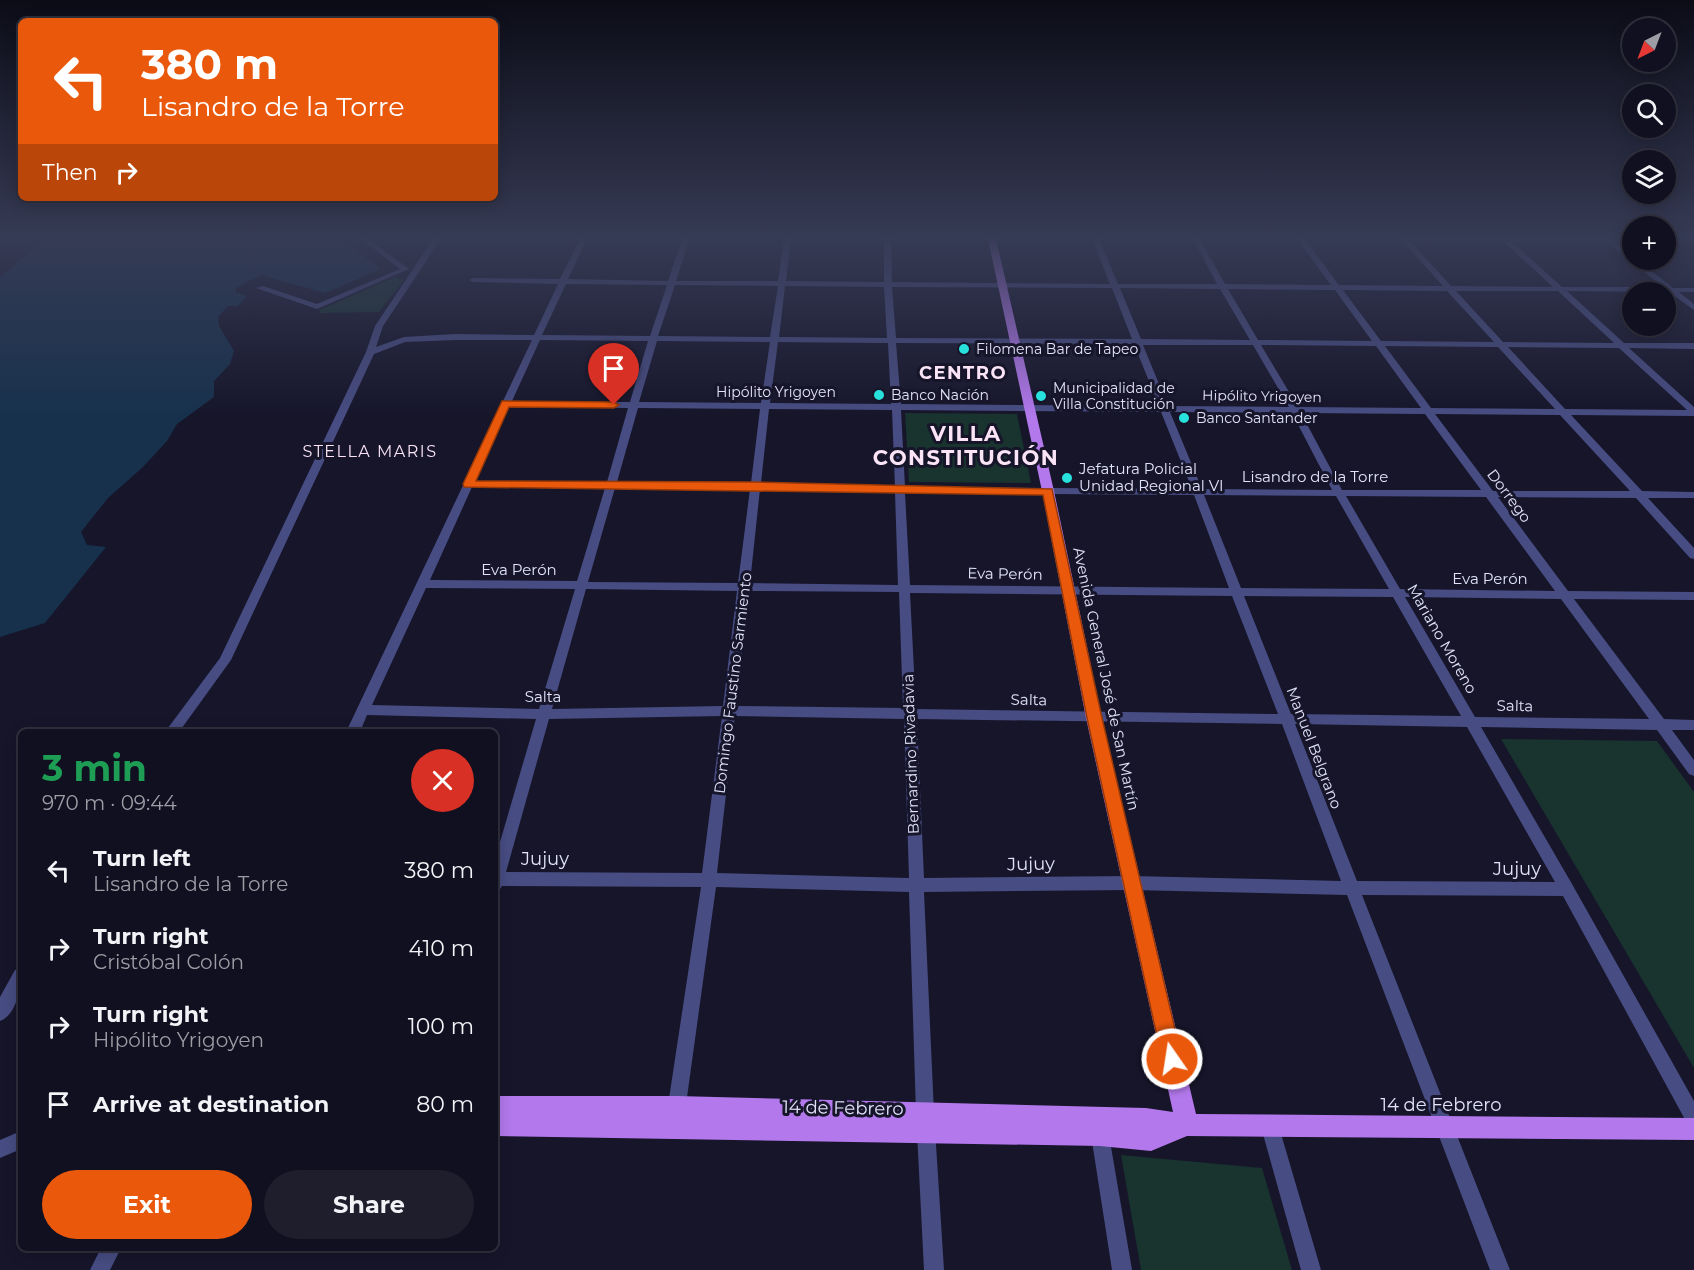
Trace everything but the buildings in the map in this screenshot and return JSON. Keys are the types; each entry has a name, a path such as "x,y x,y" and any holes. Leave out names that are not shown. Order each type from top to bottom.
{"main road":[{"name":"Avenida General José de San Martín","path":"1004,298 1048,491 1094,718 1187,1125"},
{"name":"14 de Febrero","path":"498,1107 675,1117 925,1122 1146,1119 1187,1125 1270,1127 1694,1129"},
{"name":"14 de Febrero","path":"498,1125 675,1117"},
{"name":"14 de Febrero","path":"925,1122 1151,1140 1187,1125"}],"street":[{"path":"291,298 317,307 337,298"},
{"path":"174,729 225,660 370,352 379,326 397,298"},
{"path":"354,729 556,298"},
{"path":"498,873 667,298"},
{"name":"Domingo Faustino Sarmiento","path":"675,1117 709,880 765,406 780,298"},
{"name":"Bernardino Rivadavia","path":"889,298 896,405 925,1122 934,1270"},
{"name":"Manuel Belgrano","path":"1119,298 1198,492 1234,590 1500,1270"},
{"name":"Mariano Moreno","path":"1229,298 1567,889 1694,1119"},
{"name":"Dorrego","path":"1343,298 1694,770"},
{"path":"1458,298 1694,555"},
{"path":"1569,298 1694,412"},
{"path":"1681,298 1694,308"},
{"path":"370,352 404,340 455,337 1694,346"},
{"name":"Hipólito Yrigoyen","path":"505,404 1694,412"},
{"name":"Lisandro de la Torre","path":"468,484 756,486 899,490 1694,495"},
{"name":"Eva Perón","path":"423,584 1694,596"},
{"name":"Salta","path":"363,710 544,714 729,711 1694,725"},
{"name":"Jujuy","path":"498,880 709,880 915,885 1132,883 1352,888 1567,889"},
{"path":"0,1013 15,990"},
{"path":"1270,1127 1311,1270"},
{"path":"1101,1135 1122,1270"},
{"path":"0,1149 18,1141"},
{"path":"100,1270 110,1251"}],"green space":[{"path":"346,298 390,298 379,312 320,313 319,310"},
{"path":"905,413 1017,414 1031,483 909,482"},
{"path":"1501,739 1657,741 1694,792 1694,1068"},
{"path":"1121,1155 1262,1168 1292,1270 1141,1270"}],"water":[{"path":"0,298 245,298 238,306 228,306 218,317 219,326 234,351 230,364 214,381 214,397 177,424 167,441 143,467 108,498 81,532 87,545 106,547 45,623 0,637"}],"place":[{"name":"Filomena Bar de Tapeo","path":"964,349"},
{"name":"Banco Nación","path":"879,395"},
{"name":"Municipalidad de Villa Constitución","path":"1041,396"},
{"name":"Banco Santander","path":"1184,418"},
{"name":"Jefatura Policial Unidad Regional VI","path":"1067,478"}],"district":[{"name":"CENTRO","path":"963,373"},
{"name":"VILLA CONSTITUCIÓN","path":"966,446"},
{"name":"STELLA MARIS","path":"370,451"}],"route":[{"path":"614,405 505,404 468,484 1048,491 1094,718 1172,1059"}]}
